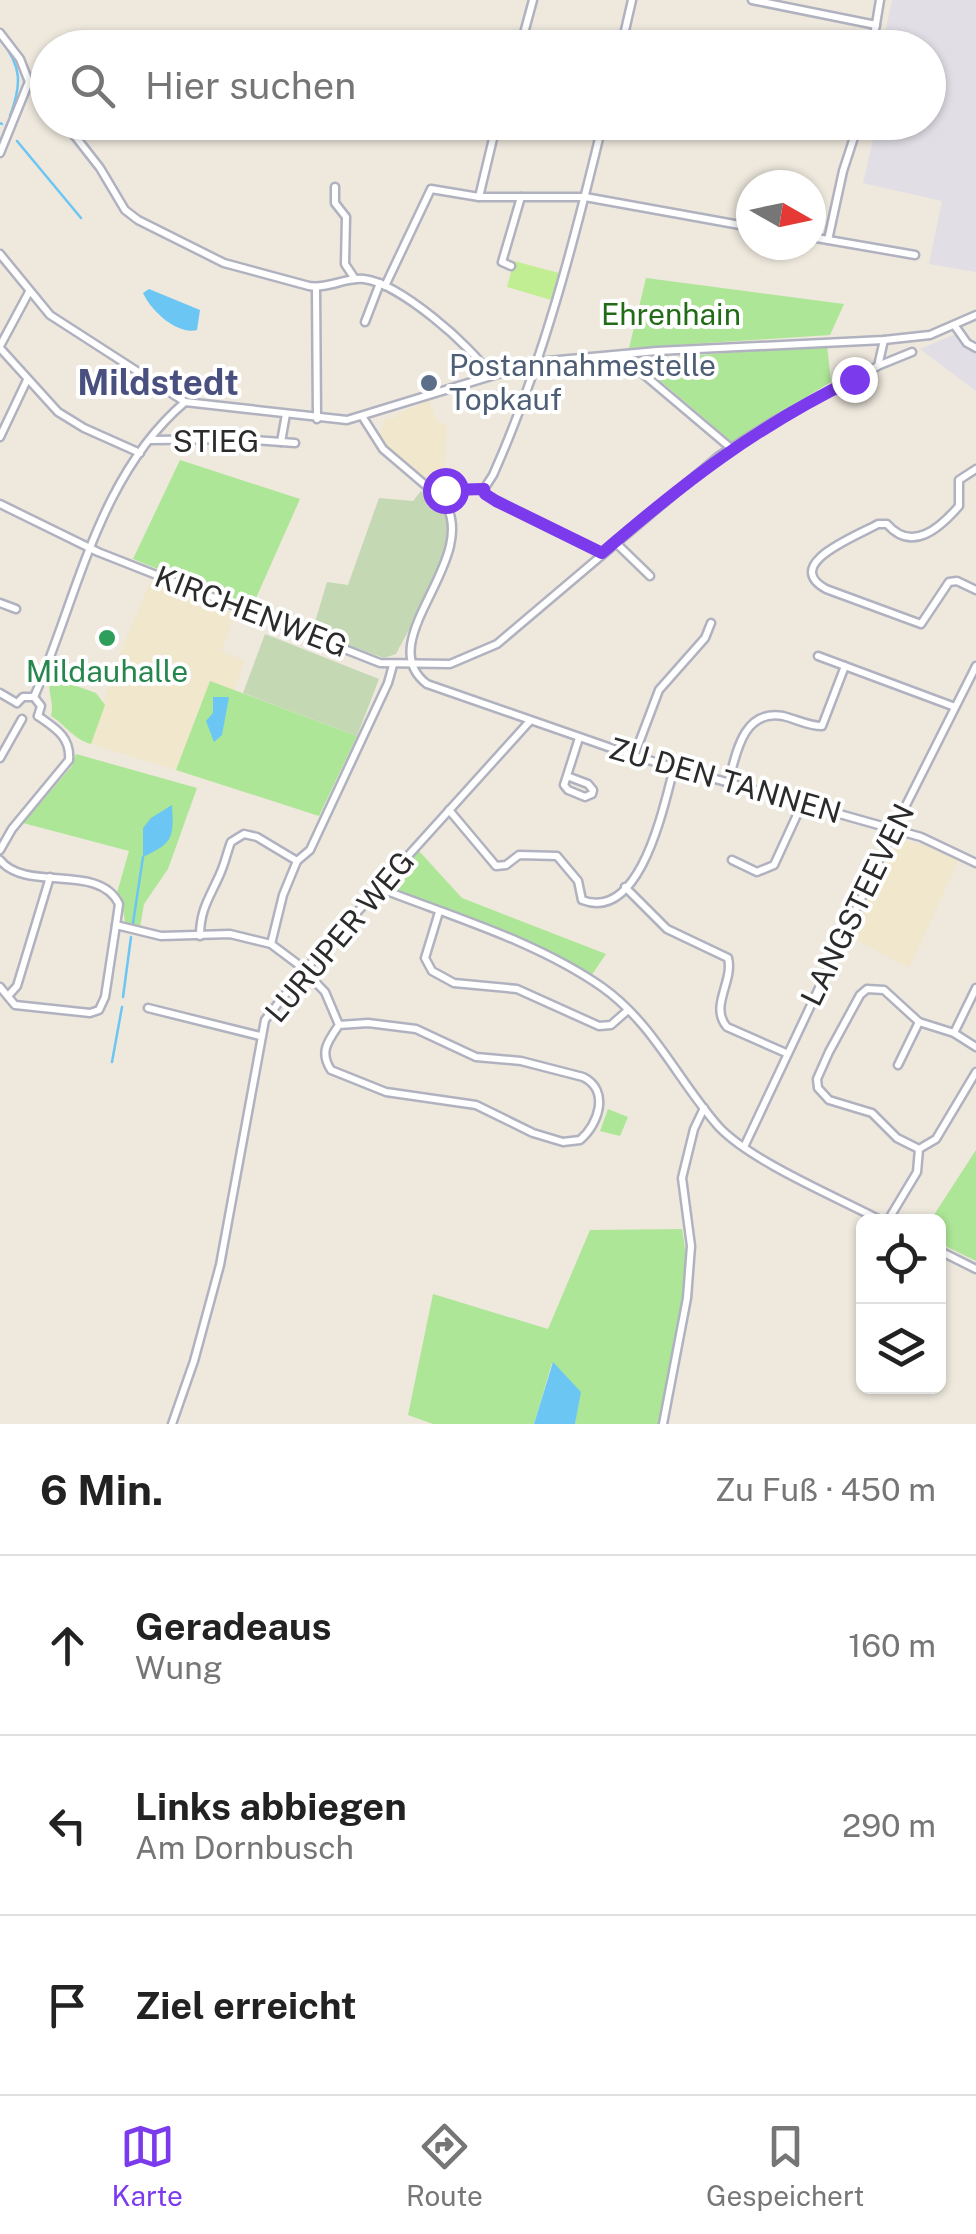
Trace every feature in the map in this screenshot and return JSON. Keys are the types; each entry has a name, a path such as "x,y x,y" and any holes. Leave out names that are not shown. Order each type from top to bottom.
{"street":[{"path":"525,30 533,0"},
{"path":"625,30 632,0"},
{"path":"752,0 876,25"},
{"path":"875,30 880,0"},
{"path":"0,32 20,59 28,82 0,153"},
{"path":"78,140 125,210 138,220 224,262 316,288 355,279 383,285 458,341 490,375"},
{"path":"479,198 493,140"},
{"path":"599,140 537,362 512,433 484,489 496,501 602,553"},
{"path":"853,140 828,240 914,255"},
{"path":"335,187 335,203 346,216 345,264 355,279"},
{"path":"365,322 431,189 479,198 585,197 736,223"},
{"path":"511,266 502,262 522,197"},
{"path":"0,254 50,315 185,402 317,419 362,416 537,362 884,340 930,334 976,315"},
{"path":"316,288 317,419"},
{"path":"29,292 0,347 58,412 140,452"},
{"path":"955,326 976,348"},
{"path":"878,366 884,340"},
{"name":"KIRCHENWEG","path":"0,504 242,611 393,665 450,664 497,644 683,484 732,449 776,420 912,352"},
{"path":"620,355 732,449"},
{"path":"0,437 28,380"},
{"path":"34,697 113,492 140,452 185,402"},
{"name":"STIEG","path":"281,442 286,414"},
{"path":"362,416 383,449 450,510 452,545 412,632 413,665"},
{"name":"STIEG","path":"150,440 295,443"},
{"path":"976,470 960,480 959,506 938,530 905,537 898,536 887,524 878,524 823,554 814,562 810,576 826,590 921,624 949,582 957,581 976,590"},
{"path":"432,492 484,489"},
{"path":"616,542 650,576"},
{"path":"0,603 16,609"},
{"path":"634,756 659,690 705,638 711,623"},
{"path":"818,656 955,706"},
{"path":"270,944 297,862 310,850 393,665"},
{"name":"ZU DEN TANNEN","path":"413,665 426,684 529,722 728,784 894,829 943,846 976,863"},
{"path":"728,784 742,738 754,721 776,715 822,726 827,721 845,666"},
{"name":"LANGSTEEVEN","path":"744,1147 786,1052 976,666"},
{"path":"0,693 17,703"},
{"path":"23,697 34,697 41,706 38,716 22,718 16,710 17,703 23,697"},
{"path":"0,850 12,829 69,760 68,742 58,729 38,716"},
{"path":"0,758 22,718"},
{"name":"LURUPER WEG","path":"172,1424 194,1361 227,1236 260,1036 272,1008 529,722"},
{"path":"567,776 579,738"},
{"path":"450,810 496,866 506,865 520,855 557,856 578,881 579,896 590,903 613,897 645,863 674,768"},
{"path":"732,860 757,872 774,865 802,804"},
{"path":"200,936 202,909 236,837 257,837 297,862"},
{"path":"0,862 22,873 108,891 119,904 105,997 99,1010 90,1013 15,1005 0,987"},
{"path":"8,996 17,986 50,878"},
{"path":"626,887 667,929 728,958 730,974 720,1006 722,1020 728,1027 786,1052"},
{"path":"379,888 540,952 574,970 628,1010 732,1139 871,1214"},
{"path":"439,912 426,958 439,977 470,986 516,989 598,1026 610,1025 628,1010"},
{"path":"116,924 161,936 230,934 270,944 325,992 339,1025"},
{"path":"954,1034 976,988"},
{"path":"919,1149 897,1138 872,1114 829,1100 818,1088 817,1079 860,995 868,989 884,990 920,1022 976,1047"},
{"path":"148,1008 260,1036"},
{"path":"898,1065 920,1022"},
{"path":"368,1023 416,1030 476,1057 521,1061 583,1077 590,1080 600,1097 596,1120 580,1140 563,1142 533,1133 476,1105 386,1092 331,1070 324,1054 339,1025 368,1023"},
{"path":"919,1149 936,1140 976,1072"},
{"path":"663,1424 690,1263 682,1178 694,1128 704,1108"},
{"path":"891,1214 916,1172 919,1149"},
{"path":"946,1254 976,1269"}],"shaded area":[{"path":"892,0 976,0 976,272 929,264 942,201 863,183 873,140 946,140 946,30 886,30"},
{"path":"958,333 976,348 976,391 920,349"},
{"path":"429,401 437,422 447,424 443,486 434,485 392,455 379,437 386,417 395,419 397,414"},
{"path":"152,578 236,613 221,651 245,661 234,690 210,682 176,770 91,744 113,670"},
{"path":"895,838 959,859 909,968 849,936"}],"green space":[{"path":"514,261 559,273 551,300 507,287"},
{"name":"Ehrenhain","path":"646,278 844,304 830,335 629,348"},
{"path":"827,345 831,382 732,442 636,360"},
{"path":"180,460 300,499 252,607 133,559"},
{"path":"421,491 445,507 450,531 432,586 396,654 384,658 312,632 327,582 348,585 379,498 413,501"},
{"path":"265,634 379,679 357,736 243,693"},
{"path":"51,677 96,693 105,705 91,744 51,716"},
{"path":"210,681 357,736 319,816 176,770"},
{"path":"76,754 197,788 168,869 144,904 140,927 125,922 121,896 117,893 129,851 23,823 72,766"},
{"path":"419,851 462,898 606,954 591,976 546,949 387,886"},
{"path":"608,1109 628,1117 620,1136 600,1131"},
{"path":"976,1150 976,1261 946,1246 946,1214 935,1214"},
{"path":"682,1229 684,1302 660,1424 575,1424 580,1392 552,1363 534,1424 433,1424 408,1415 433,1294 548,1329 590,1230"}],"water":[{"path":"149,289 200,310 197,330 181,329 166,320 143,293"},
{"path":"213,697 229,697 222,735 214,742 206,721 213,713"},
{"path":"172,805 170,838 143,857 143,828"},
{"path":"553,1362 581,1392 575,1424 534,1424"}],"waterway":[{"path":"0,39 13,58 18,76 10,116"},
{"path":"0,142 8,122"},
{"path":"17,141 81,218"},
{"path":"133,923 143,857"},
{"path":"123,997 131,937"},
{"path":"112,1062 122,1007"}],"place":[{"name":"Postannahmestelle Topkauf","path":"429,383"},
{"name":"Mildauhalle","path":"107,638"}],"district":[{"name":"Mildstedt","path":"158,383"}],"route":[{"path":"445,490 484,489 496,501 602,553 719,456 776,420 854,379"}]}
